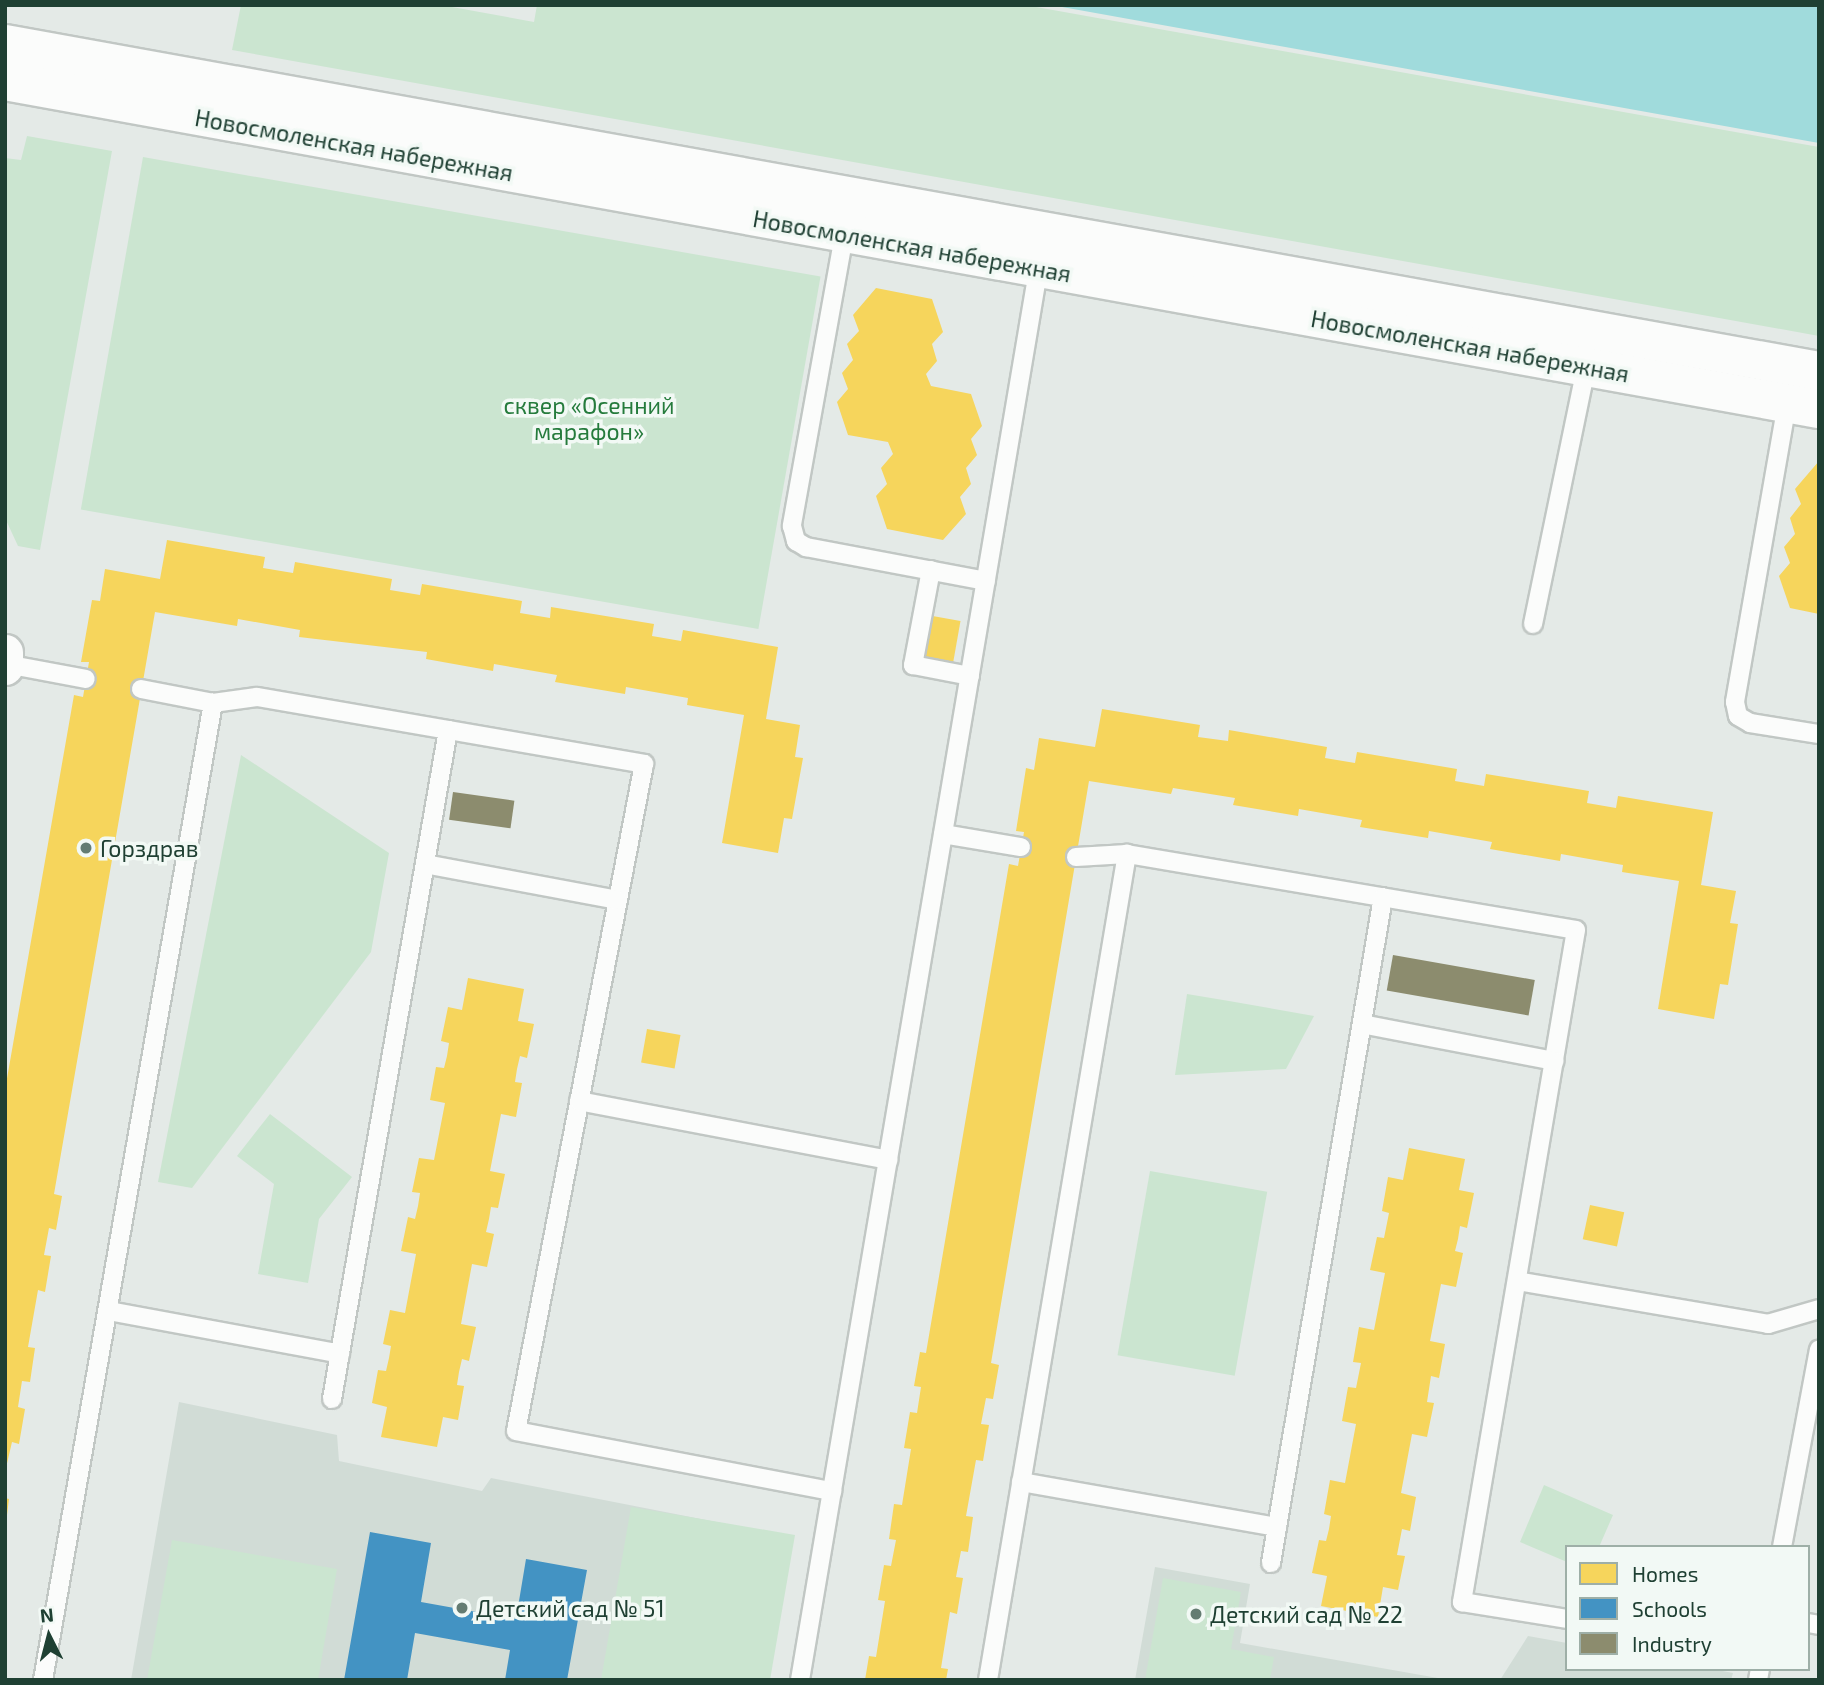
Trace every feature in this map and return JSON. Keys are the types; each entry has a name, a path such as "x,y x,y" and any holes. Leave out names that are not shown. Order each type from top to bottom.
{"street":[{"name":"Новосмоленская набережная","path":"5,44 1807,369"},
{"name":"Новосмоленская набережная","path":"5,81 1803,406"},
{"path":"5,652 6,665"}],"lane":[{"path":"851,196 792,526 796,541 986,581"},
{"path":"800,1680 1045,231"},
{"path":"1533,624 1586,367"},
{"path":"1807,369 1803,406 1735,702 1738,716 1750,723 1819,734"},
{"path":"931,570 913,665 970,676"},
{"path":"6,665 86,679"},
{"path":"141,689 213,703 257,697 644,764 516,1431 832,1491"},
{"path":"43,1680 213,703"},
{"path":"332,1399 448,730"},
{"path":"943,834 1021,847"},
{"path":"988,1680 1127,854"},
{"path":"1076,857 1127,854 1576,930 1462,1602 1565,1619"},
{"path":"425,864 618,900"},
{"path":"1271,1563 1383,897"},
{"path":"1362,1024 1554,1061"},
{"path":"579,1101 888,1160"},
{"path":"1517,1281 1768,1324 1819,1309"},
{"path":"109,1311 340,1354"},
{"path":"1782,1545 1819,1349"},
{"path":"1021,1482 1277,1527"}],"shaded area":[{"name":"Детский сад № 51","path":"179,1402 337,1435 339,1461 482,1491 491,1478 793,1537 769,1680 131,1680"},
{"name":"Детский сад № 22","path":"1155,1567 1250,1584 1240,1643 1449,1680 1135,1680"},
{"path":"1528,1636 1565,1643 1565,1671 1733,1673 1731,1680 1500,1680"}],"green space":[{"path":"241,5 441,5 534,22 537,5 1025,5 1819,147 1819,336 232,50"},
{"path":"27,136 112,151 40,550 18,546 5,518 5,158 21,160"},
{"name":"сквер «Осенний марафон»","path":"143,157 821,276 758,629 81,510"},
{"path":"241,755 389,853 371,952 192,1188 158,1182"},
{"path":"1187,994 1314,1016 1286,1069 1175,1075"},
{"path":"270,1114 352,1177 319,1219 308,1283 258,1274 274,1184 237,1156"},
{"path":"1150,1171 1267,1192 1235,1376 1118,1355"},
{"path":"1544,1485 1613,1515 1600,1545 1565,1545 1565,1561 1520,1542"},
{"path":"631,1507 795,1535 770,1680 601,1680"},
{"path":"172,1540 337,1569 318,1680 147,1680"},
{"name":"Детский сад № 22","path":"1163,1578 1241,1592 1231,1649 1274,1657 1270,1680 1145,1680"}],"water":[{"path":"1051,5 1819,5 1819,143"}],"building: Homes":[{"path":"876,288 932,299 943,332 932,344 937,361 926,374 931,386 971,394 982,426 971,439 977,455 966,468 971,484 960,497 966,514 943,540 887,529 876,496 887,484 881,468 893,454 888,442 848,435 837,402 848,389 842,373 853,360 847,344 859,331 853,315"},
{"path":"1819,461 1819,614 1790,608 1779,576 1790,563 1784,547 1795,534 1790,518 1801,504 1795,489"},
{"path":"167,540 265,557 263,568 293,573 295,562 392,579 390,590 420,595 422,584 522,601 520,613 550,618 551,607 654,624 652,636 681,641 683,630 778,647 766,719 800,725 795,757 803,758 792,819 784,818 778,853 722,843 744,715 687,705 688,698 626,687 625,694 555,682 557,675 494,664 493,671 426,659 427,652 299,637 300,630 238,619 237,626 155,612 54,1194 62,1196 56,1230 49,1228 44,1255 51,1256 45,1292 38,1290 28,1347 35,1348 30,1382 22,1381 18,1407 25,1409 19,1444 12,1442 5,1472 5,1090 74,695 83,697 89,662 81,662 92,600 100,601 105,569 160,579"},
{"path":"927,615 960,621 952,667 919,661"},
{"path":"1102,709 1200,725 1198,737 1228,741 1229,730 1327,747 1325,758 1355,763 1357,752 1457,769 1455,781 1484,786 1486,774 1589,791 1587,803 1616,808 1618,796 1713,812 1701,885 1736,891 1730,923 1738,924 1728,985 1720,984 1714,1019 1658,1009 1679,881 1622,872 1623,865 1561,854 1560,861 1490,849 1492,842 1429,831 1428,838 1360,827 1362,820 1299,809 1298,816 1233,805 1235,798 1173,788 1171,794 1089,781 991,1363 999,1365 993,1399 986,1398 981,1424 989,1425 983,1461 976,1460 966,1516 973,1517 968,1552 961,1551 956,1577 963,1578 957,1614 950,1612 941,1668 948,1669 946,1680 865,1680 869,1656 876,1657 885,1601 878,1600 884,1565 891,1566 896,1540 889,1539 894,1504 902,1505 911,1449 904,1448 910,1412 917,1413 921,1387 914,1386 920,1352 926,1353 1009,864 1018,866 1024,832 1016,831 1026,768 1034,770 1039,738 1095,747"},
{"path":"468,978 524,989 518,1021 534,1024 527,1058 520,1056 517,1069 515,1082 522,1083 516,1117 501,1114 490,1171 505,1174 498,1208 491,1207 486,1232 494,1234 487,1267 472,1264 461,1324 476,1327 469,1361 462,1359 459,1372 457,1385 464,1386 458,1420 443,1417 437,1447 381,1437 387,1407 372,1403 378,1370 386,1371 389,1358 391,1346 383,1344 390,1310 405,1313 416,1254 401,1251 408,1217 415,1219 418,1206 420,1193 412,1192 419,1158 434,1160 445,1103 430,1100 436,1067 444,1068 447,1056 449,1043 441,1041 448,1007 462,1010"},
{"path":"647,1029 680,1035 675,1068 641,1062"},
{"path":"1409,1148 1465,1159 1459,1190 1474,1193 1467,1228 1460,1226 1455,1251 1463,1253 1456,1287 1441,1284 1430,1341 1445,1344 1439,1378 1431,1376 1427,1402 1434,1403 1427,1437 1412,1434 1401,1493 1416,1497 1410,1531 1402,1529 1397,1555 1405,1556 1398,1590 1383,1587 1378,1617 1321,1606 1327,1576 1312,1573 1319,1540 1326,1541 1329,1529 1331,1516 1324,1514 1330,1480 1345,1483 1356,1424 1342,1421 1348,1387 1356,1388 1361,1363 1353,1362 1359,1327 1374,1330 1385,1273 1370,1270 1377,1237 1384,1238 1389,1213 1382,1211 1388,1177 1403,1180"},
{"path":"1590,1205 1624,1212 1617,1247 1583,1239"},
{"path":"5,1498 9,1499 7,1515 5,1515"}],"building: Schools":[{"path":"370,1532 431,1543 421,1602 516,1619 526,1559 587,1570 567,1680 505,1680 510,1650 415,1633 407,1680 344,1680"}],"building: Industry":[{"path":"453,792 514,801 510,828 449,820"},
{"path":"1393,955 1535,980 1529,1015 1387,990"}],"place":[{"name":"Горздрав","path":"86,848"},
{"name":"Детский сад № 51","path":"462,1608"},
{"name":"Детский сад № 22","path":"1196,1614"}]}
